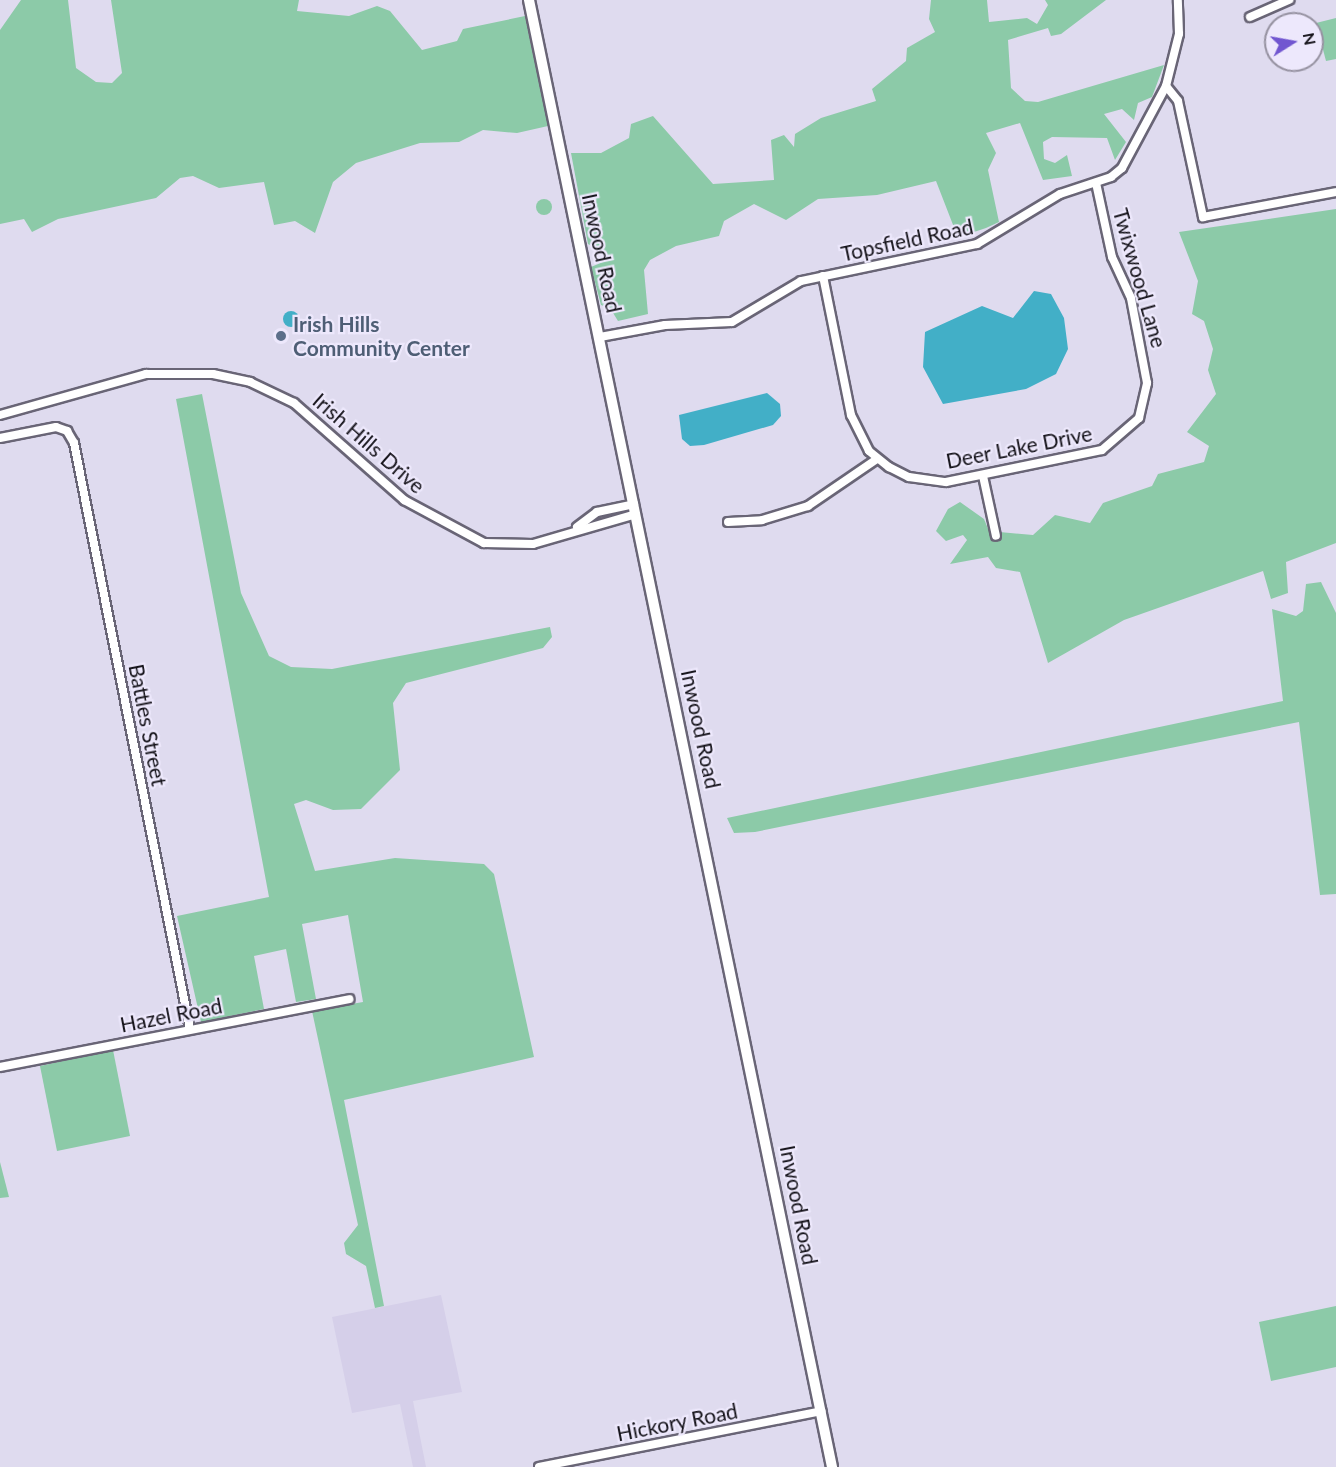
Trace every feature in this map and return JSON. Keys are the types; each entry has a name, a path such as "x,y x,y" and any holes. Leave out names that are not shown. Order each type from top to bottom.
{"street":[{"name":"Inwood Road","path":"529,0 832,1467"},
{"name":"Topsfield Road","path":"600,337 665,325 721,325 794,284 977,244 1060,194 1096,183 1122,168 1166,86 1179,34 1178,0"},
{"path":"1250,17 1289,0"},
{"path":"1166,86 1178,101 1203,217 1336,192"},
{"name":"Twixwood Lane","path":"1096,183 1112,257 1131,298 1147,383"},
{"name":"Deer Lake Drive","path":"823,276 851,415 877,459 900,473 929,481 983,476 1110,446 1139,418 1147,383"},
{"name":"Irish Hills Drive","path":"0,415 159,372 230,376 304,409 404,500 465,536 514,546 572,531 635,509"},
{"name":"Battles Street","path":"0,438 56,427 67,431 76,453 190,1029"},
{"path":"728,522 762,520 808,506 877,459"},
{"path":"983,476 996,536"},
{"name":"Hazel Road","path":"0,1067 349,999"},
{"name":"Hickory Road","path":"539,1467 821,1411"}],"shaded area":[{"path":"441,1295 462,1392 413,1401 426,1467 413,1467 400,1404 352,1413 332,1317"}],"green space":[{"path":"21,0 68,0 76,68 96,82 112,83 122,73 111,0 299,0 297,11 349,16 377,6 390,11 422,50 457,41 463,29 525,16 548,126 517,133 483,130 459,142 420,143 356,163 333,182 315,233 295,221 274,225 264,182 219,188 193,176 180,178 156,198 58,219 32,232 24,219 0,224 0,30"},
{"path":"931,0 987,0 989,22 1027,18 1037,24 1048,5 1045,0 1106,0 1061,34 1051,36 1048,28 1008,40 1011,88 1025,101 1038,102 1164,65 1152,97 1138,103 1134,120 1122,109 1104,114 1126,142 1115,160 1107,138 1052,137 1043,142 1044,159 1055,163 1067,155 1072,176 1043,180 1020,123 986,133 996,153 988,170 999,222 986,228 968,234 955,230 936,181 877,195 818,199 786,220 754,204 724,221 719,236 676,246 650,260 644,270 648,314 618,321 610,308 601,305 591,267 603,262 604,252 588,244 571,153 601,153 629,138 631,124 653,116 713,184 774,180 771,140 784,135 794,147 795,134 821,118 876,101 872,89 906,61 907,48 935,32 929,19"},
{"path":"1336,18 1336,59 1326,61 1324,53 1324,21"},
{"path":"544,199 550,201 552,207 550,213 544,215 538,213 536,207 538,201"},
{"path":"1336,209 1336,543 1286,562 1288,593 1271,599 1263,571 1124,620 1048,663 1020,572 996,568 988,557 950,564 967,540 963,535 946,541 936,531 948,509 960,502 984,519 989,531 1033,535 1055,515 1090,523 1103,503 1152,486 1158,474 1204,462 1209,446 1187,432 1216,394 1208,370 1213,349 1204,321 1192,314 1198,281 1179,232"},
{"path":"202,394 241,593 269,656 291,667 332,669 550,627 552,637 543,648 406,683 393,703 400,770 361,809 333,810 306,800 294,804 315,871 395,858 484,864 494,874 534,1057 344,1100 384,1306 375,1308 366,1266 346,1254 344,1243 358,1225 312,1011 363,1002 348,915 302,924 316,999 296,1002 286,949 254,956 264,1009 201,1022 177,916 269,897 176,399"},
{"path":"1321,582 1336,613 1336,894 1320,895 1299,722 755,832 734,833 727,818 1283,701 1272,609 1296,616 1303,611 1306,584"},
{"path":"113,1050 130,1136 57,1151 40,1066"},
{"path":"0,1162 9,1197 0,1198"},
{"path":"1336,1306 1336,1367 1271,1381 1259,1322"}],"water":[{"path":"1034,291 1051,294 1064,318 1068,349 1056,374 1026,389 943,404 923,367 925,332 982,306 1013,318"},
{"path":"291,311 299,319 291,327 283,319"},
{"path":"767,393 780,404 781,416 773,425 704,445 690,446 682,439 679,415"}],"place":[{"name":"Irish Hills Community Center","path":"281,336"}]}
